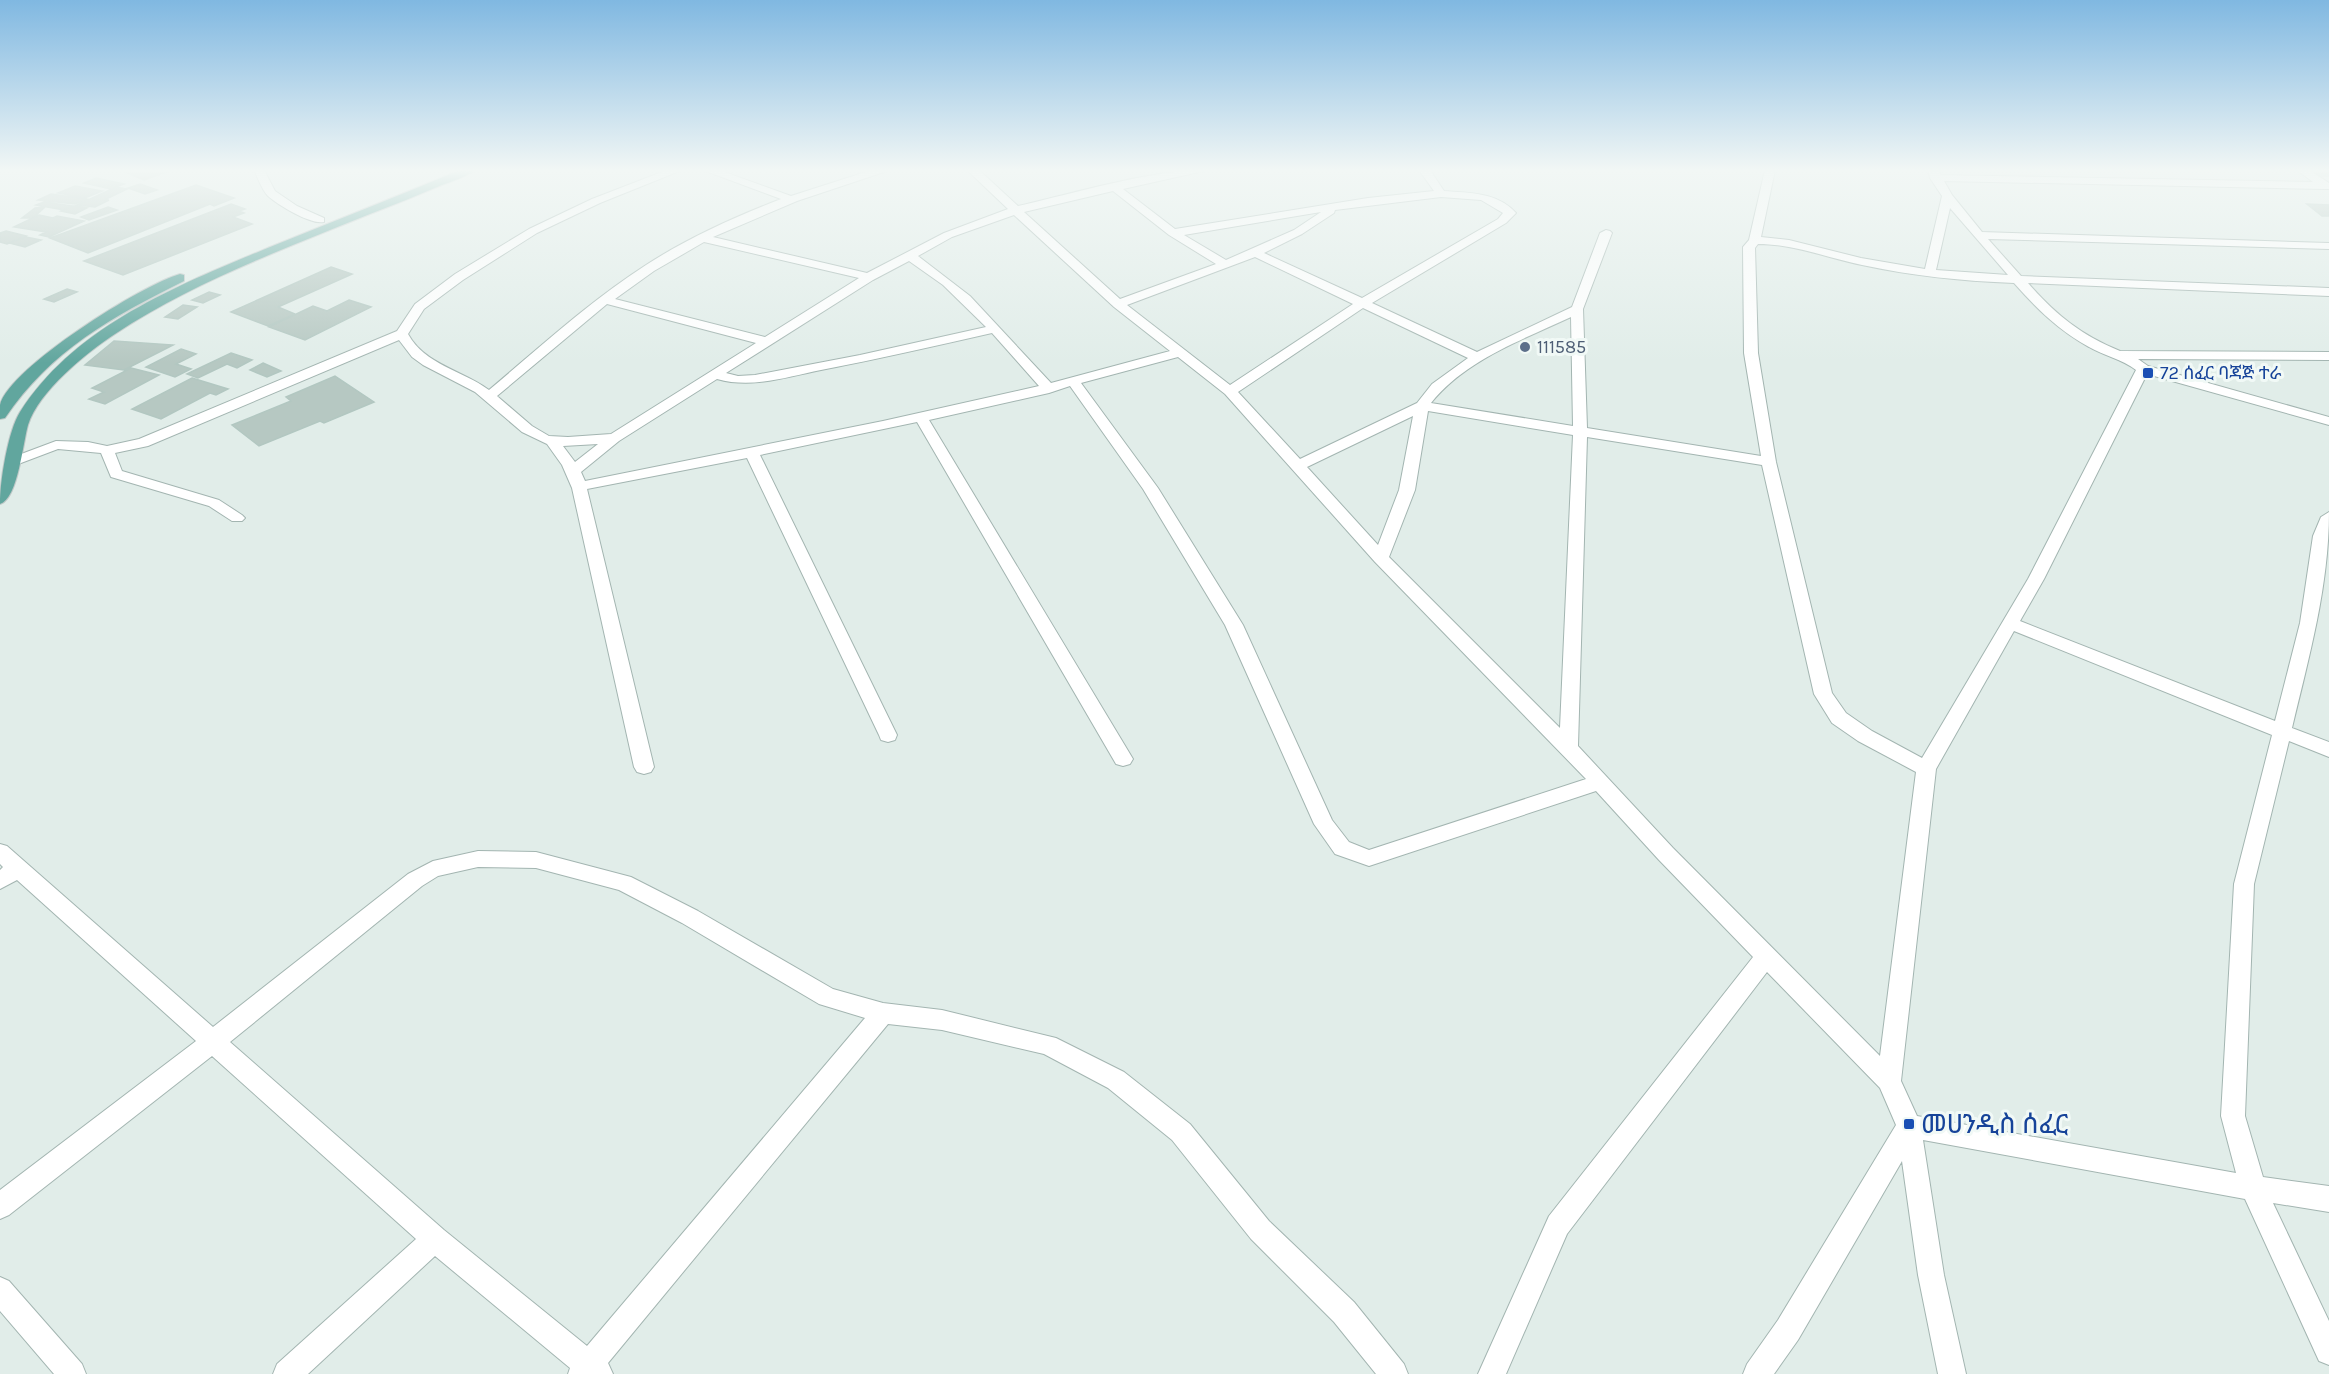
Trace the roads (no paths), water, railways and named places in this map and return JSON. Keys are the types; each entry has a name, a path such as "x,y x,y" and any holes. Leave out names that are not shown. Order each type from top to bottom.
{"main road":[{"path":"0,415 20,387 63,346 85,331 147,294 204,266 284,234"},
{"path":"0,499 14,462 25,415 45,386 65,365 109,333 167,298 222,271 313,234"}],"street":[{"path":"14,462 56,445 88,446 107,450 124,449 162,436 402,334 419,307 459,277 528,234"},
{"path":"489,396 605,300 650,268 711,234"},
{"path":"578,478 614,438 869,278 950,234"},
{"path":"1043,234 1118,304 1230,391 1382,558 1569,748 1665,854 1888,1081 1909,1126 1931,1275 1953,1374"},
{"path":"1175,234 1223,263"},
{"path":"1118,304 1255,253 1294,234"},
{"path":"1230,391 1361,303 1479,234"},
{"path":"1569,748 1580,430 1577,309 1606,234"},
{"path":"1756,234 1755,241 1749,248 1751,353 1769,462 1823,694 1839,718 1865,736 1926,769"},
{"path":"1929,272 1934,264 1940,234"},
{"path":"1980,235 2329,246"},
{"path":"1980,235 2048,314 2094,345 2134,362 2143,369 2329,421"},
{"path":"702,238 869,278"},
{"path":"1755,241 1767,240 1879,266 1965,277 2329,292"},
{"path":"1255,253 1477,357"},
{"path":"908,255 933,269 1049,389"},
{"path":"605,300 682,318 767,342"},
{"path":"1298,466 1422,406 1437,387 1477,357 1577,309"},
{"path":"717,374 737,380 755,378 860,359 993,329"},
{"path":"402,334 405,343 424,360 489,396 507,415 530,431 552,441 614,438"},
{"path":"578,478 752,453 922,419 1074,383 1182,352"},
{"path":"2115,355 2329,357"},
{"path":"1888,1081 1926,769 2041,568 2143,369"},
{"path":"1074,383 1150,488 1234,625 1324,824 1342,848 1369,858 1600,782"},
{"path":"1422,406 1769,462"},
{"path":"1382,558 1407,490 1422,406"},
{"path":"922,419 1123,759"},
{"path":"552,441 578,478 583,508 644,767"},
{"path":"107,450 116,474 214,503 237,518"},
{"path":"752,453 888,735"},
{"path":"2326,530 2309,623 2284,732 2244,884 2233,1116 2253,1188 2329,1351"},
{"path":"2010,623 2329,750"},
{"path":"0,1206 212,1042 415,880 433,869 478,859 536,860 624,883 690,917 827,996 883,1013 942,1020 1048,1045 1116,1080 1181,1132 1260,1230 1344,1312 1394,1374"},
{"path":"5,867 212,1042 435,1239 589,1371 883,1013"},
{"path":"1492,1374 1558,1225 1766,957"},
{"path":"1909,1126 2253,1188 2329,1199"},
{"path":"1757,1374 1788,1330 1909,1126"},
{"path":"287,1374 435,1239"},
{"path":"0,1290 72,1374"}],"place":[{"name":"111585","path":"1525,347"},
{"name":"72 ሰፈር ባጃጅ ተራ","path":"2148,373"},
{"name":"መሀንዲስ ሰፈር","path":"1909,1124"}]}
